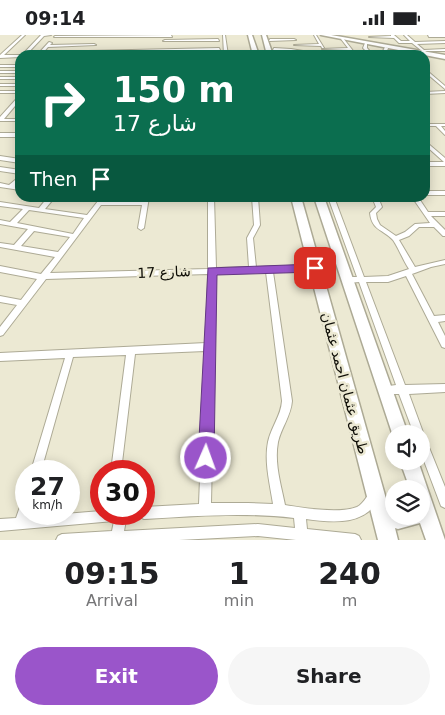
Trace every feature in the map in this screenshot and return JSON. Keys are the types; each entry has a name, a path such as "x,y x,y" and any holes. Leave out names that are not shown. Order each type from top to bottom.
{"main road":[{"path":"250,35 254,50 270,46"},
{"path":"264,35 270,50"},
{"path":"315,35 401,50"},
{"path":"323,35 366,47 397,50"},
{"path":"430,54 445,58"},
{"name":"طريق عثمان احمد عثمان","path":"297,202 388,540"},
{"path":"321,202 397,425"},
{"path":"380,513 385,515"},
{"path":"429,525 436,540"}],"street":[{"path":"0,56 24,35"},
{"path":"28,50 43,35 50,35"},
{"path":"44,50 56,36 171,35 170,41"},
{"path":"184,35 184,41"},
{"path":"197,40 198,35"},
{"path":"218,35 219,50"},
{"path":"224,35 226,50"},
{"path":"268,35 273,50"},
{"path":"292,35 298,50"},
{"path":"315,35 324,49 333,50"},
{"path":"405,35 422,50"},
{"path":"429,35 439,43"},
{"path":"429,35 445,36"},
{"path":"90,50 100,36"},
{"path":"124,36 119,50 182,50 190,47"},
{"path":"140,36 138,41 190,47 218,45"},
{"path":"368,36 393,36"},
{"path":"368,36 393,36 400,42 445,42"},
{"path":"368,36 378,45"},
{"path":"75,50 82,37"},
{"path":"106,50 113,37"},
{"path":"382,37 394,48"},
{"path":"134,50 136,45 170,41 197,40 218,45"},
{"path":"270,46 294,40"},
{"path":"343,40 350,50"},
{"path":"17,41 24,41"},
{"path":"30,41 37,41"},
{"path":"52,41 94,45"},
{"path":"60,50 66,41"},
{"path":"30,48 96,41"},
{"path":"296,45 321,45"},
{"path":"270,46 293,50"},
{"path":"358,50 366,47 368,50"},
{"path":"430,52 445,50"},
{"path":"0,56 15,55"},
{"path":"0,61 15,61"},
{"path":"0,66 15,66"},
{"path":"9,72 15,66"},
{"path":"0,72 15,71"},
{"path":"430,73 442,81 445,88"},
{"path":"0,78 15,78"},
{"path":"2,85 10,78"},
{"path":"431,81 442,81"},
{"path":"2,85 15,85"},
{"path":"0,98 3,92"},
{"path":"430,93 445,92"},
{"path":"0,120 15,103"},
{"path":"10,108 15,108"},
{"path":"0,120 15,120"},
{"path":"430,124 445,125"},
{"path":"437,125 445,134"},
{"path":"0,135 15,135"},
{"path":"430,146 445,163"},
{"path":"433,149 445,149"},
{"path":"0,158 15,160"},
{"path":"430,164 445,163"},
{"path":"0,169 15,171"},
{"path":"10,187 15,182"},
{"path":"0,185 15,188"},
{"path":"430,193 445,193"},
{"path":"40,209 47,202"},
{"path":"0,333 100,202"},
{"path":"141,228 146,202"},
{"path":"205,510 212,271 211,202"},
{"path":"253,270 250,238 257,225 255,202"},
{"path":"333,202 416,425"},
{"path":"377,202 379,207 372,217 379,229 395,239 445,345"},
{"path":"418,202 426,215 445,234"},
{"path":"0,204 89,217"},
{"path":"12,224 28,208"},
{"path":"426,215 445,214"},
{"path":"0,222 74,236"},
{"path":"395,239 407,234 417,225 437,225"},
{"path":"16,247 33,228"},
{"path":"0,245 60,255"},
{"path":"348,280 388,279 445,263"},
{"name":"شارع 17","path":"0,269 43,276 315,268"},
{"path":"269,269 287,401 286,416 275,435 272,449 280,510"},
{"path":"0,299 23,303"},
{"path":"432,319 445,318"},
{"path":"0,357 209,347"},
{"path":"117,460 132,351"},
{"path":"39,460 70,353"},
{"path":"385,390 445,388"},
{"path":"430,463 445,503"},
{"path":"155,512 280,510 300,513 356,513 368,506 375,494"},
{"path":"300,513 302,537"},
{"path":"0,525 15,523"},
{"path":"116,525 118,538"},
{"path":"62,540 204,536 258,529 302,537 355,540"}],"route":[{"path":"206,458 212,271 315,268"}]}
